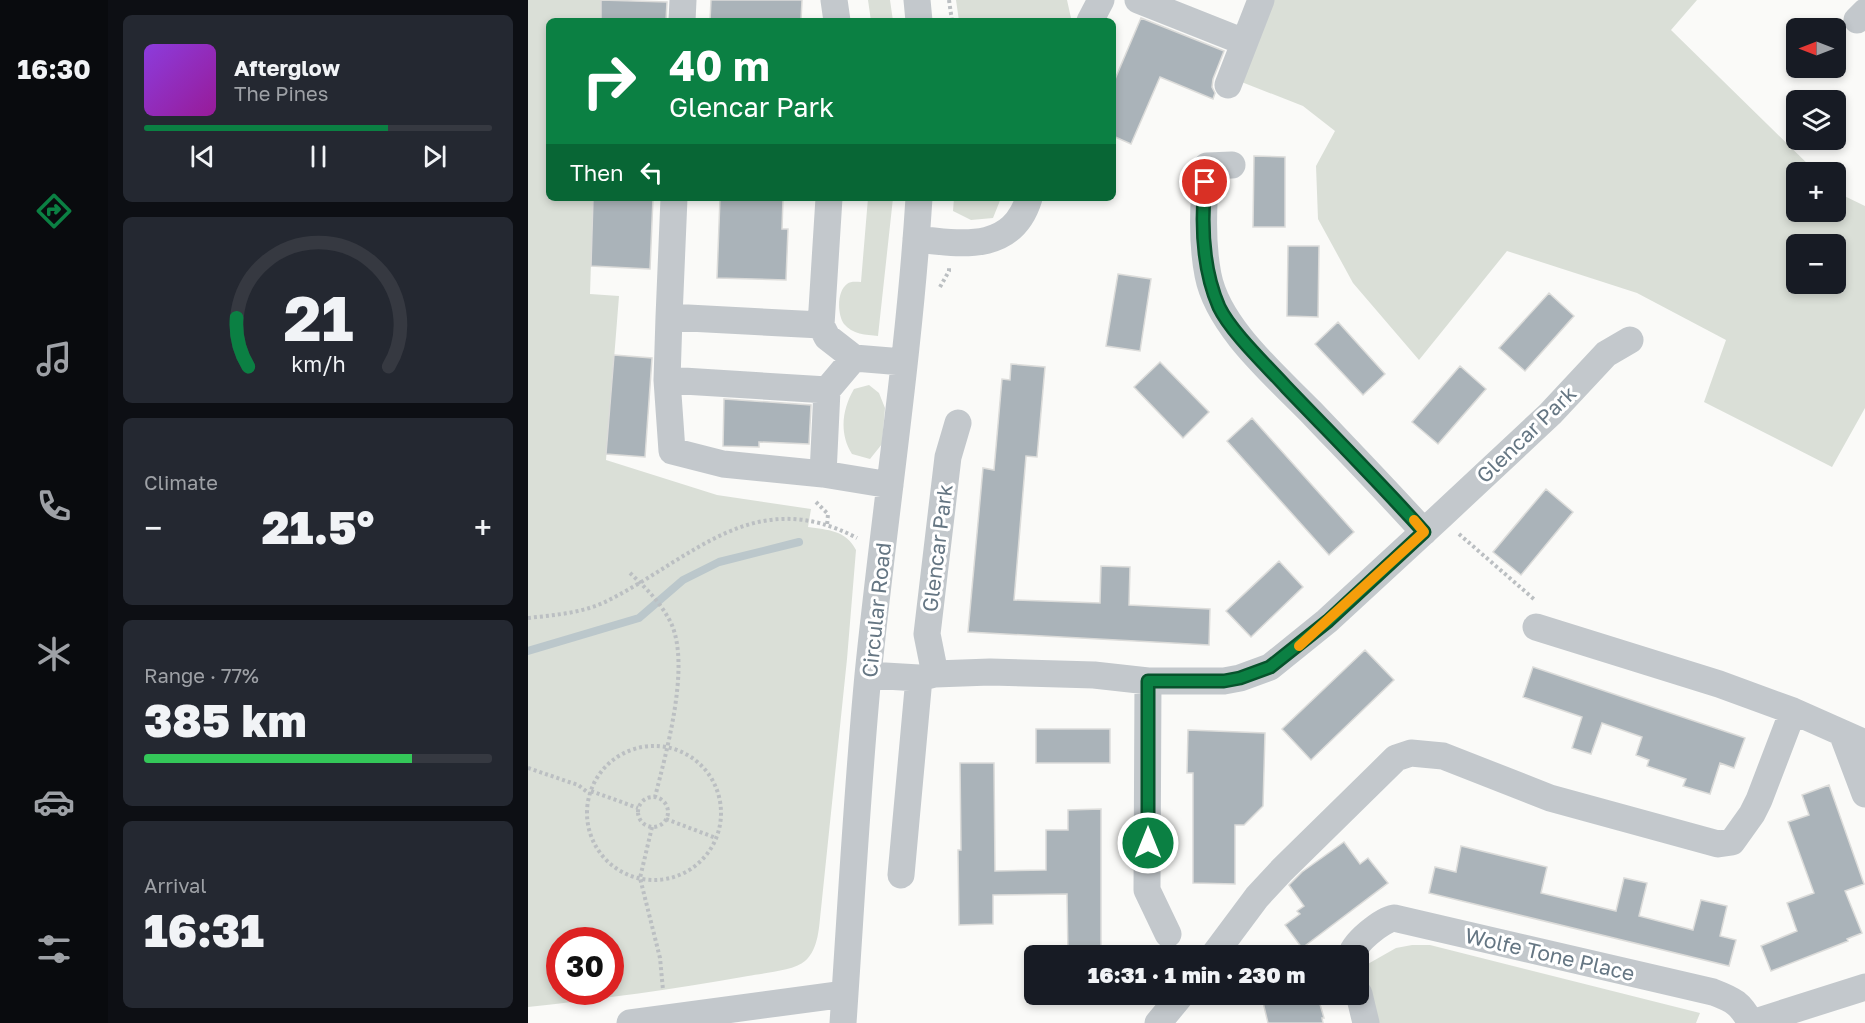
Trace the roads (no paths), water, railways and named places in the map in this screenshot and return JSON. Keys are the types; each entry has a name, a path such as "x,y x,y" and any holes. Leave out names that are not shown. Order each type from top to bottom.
{"street":[{"path":"682,18 683,0"},
{"path":"834,0 837,18"},
{"path":"917,0 919,18"},
{"path":"1092,18 1101,0"},
{"path":"1138,0 1244,42"},
{"path":"1228,85 1261,0"},
{"path":"1232,165 1207,166 1204,197 1204,234 1208,276 1220,309 1271,371 1433,524"},
{"path":"674,201 667,380 672,451 723,464 823,474 890,485"},
{"path":"829,201 821,325 827,337 854,358 903,362"},
{"name":"Circular Road","path":"843,1023 855,829 868,675 919,201"},
{"path":"916,239 962,243 987,242 1002,236 1015,223 1028,201"},
{"path":"669,317 821,325"},
{"name":"Glencar Park","path":"868,675 927,676 990,672 1094,675 1148,681 1224,681 1270,667 1320,628 1433,524 1550,414 1606,354 1630,340"},
{"path":"823,474 827,390 854,358"},
{"path":"667,380 827,390"},
{"name":"Glencar Park","path":"901,875 927,676 927,634 948,457 958,423"},
{"path":"1536,627 1719,684 1793,711 1853,738 1865,794"},
{"path":"1148,681 1147,890 1168,934"},
{"path":"1221,945 1275,877 1317,833 1396,758 1410,753 1443,756 1550,798 1641,824 1725,844 1732,842 1737,836 1759,800 1793,711"},
{"name":"Wolfe Tone Place","path":"1356,945 1386,920 1394,918 1713,992 1742,1006 1751,1023"},
{"path":"1751,1023 1865,987"},
{"path":"630,1023 689,1019 845,994"},
{"path":"1158,1023 1173,1005"},
{"path":"1362,1005 1366,1023"}],"waterway":[{"path":"528,651 639,618 683,580 719,562 799,542"}]}
